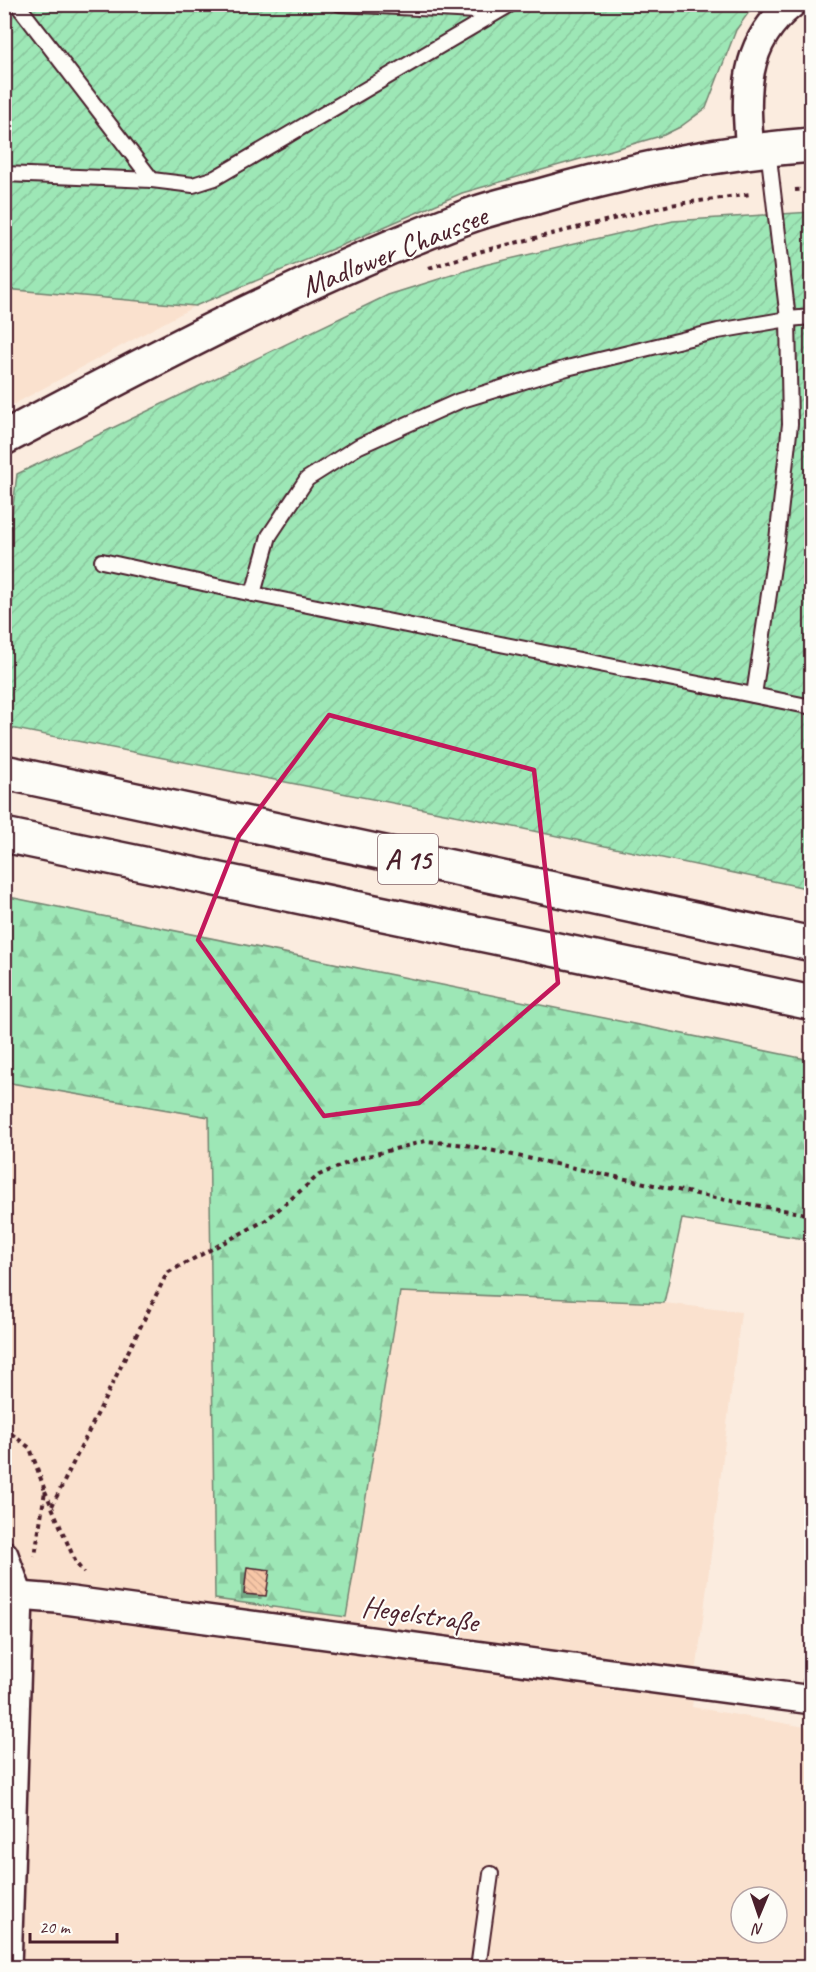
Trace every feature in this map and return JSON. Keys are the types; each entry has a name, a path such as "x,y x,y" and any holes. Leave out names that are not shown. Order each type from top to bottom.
{"main road":[{"name":"Madlower Chaussee","path":"4,438 178,346 358,262 468,216 592,181 642,170 759,150 812,145"},
{"name":"A 15","path":"4,772 812,944"},
{"name":"A 15","path":"4,835 812,1003"}],"street":[{"path":"759,150 746,102 751,63 767,31 792,4"},
{"path":"4,1556 20,1596 7,1968"},
{"name":"Hegelstraße","path":"20,1596 810,1693"}],"lane":[{"path":"17,4 152,180"},
{"path":"340,4 496,12"},
{"path":"4,174 152,180 194,185 215,178 511,4"},
{"path":"754,695 777,540 790,424 788,319 773,191 759,150"},
{"path":"253,594 269,536 307,479 359,446 459,400 556,371 718,330 812,317"},
{"path":"102,561 253,594 812,707"},
{"path":"478,1968 491,1874"}],"path":[{"path":"427,268 482,250 670,205 773,191 812,189"},
{"path":"52,1506 167,1273 266,1220 319,1175 356,1159 426,1141 466,1145 715,1198 812,1215"},
{"path":"4,1428 30,1448 45,1491 76,1563 111,1606"},
{"path":"20,1596 32,1575 45,1491"}],"highlighted area":[{"path":"329,715 534,770 558,983 419,1103 324,1116 198,940 239,836"}],"shaded area":[{"path":"5,289 195,306 5,409"},
{"path":"4,1082 209,1117 215,1599 346,1616 400,1292 664,1303 741,1312 692,1707 811,1728 811,1967 5,1967"}],"green space":[{"path":"4,5 754,5 736,30 706,108 680,127 664,135 462,193 195,306 5,289"},
{"path":"811,212 811,889 490,822 5,727 4,579 17,474 388,295 484,265 673,221"},
{"path":"4,896 811,1060 811,1240 682,1219 664,1303 400,1292 346,1617 215,1599 209,1117 5,1082"}],"building":[{"path":"247,1567 270,1570 266,1596 244,1594"}]}
